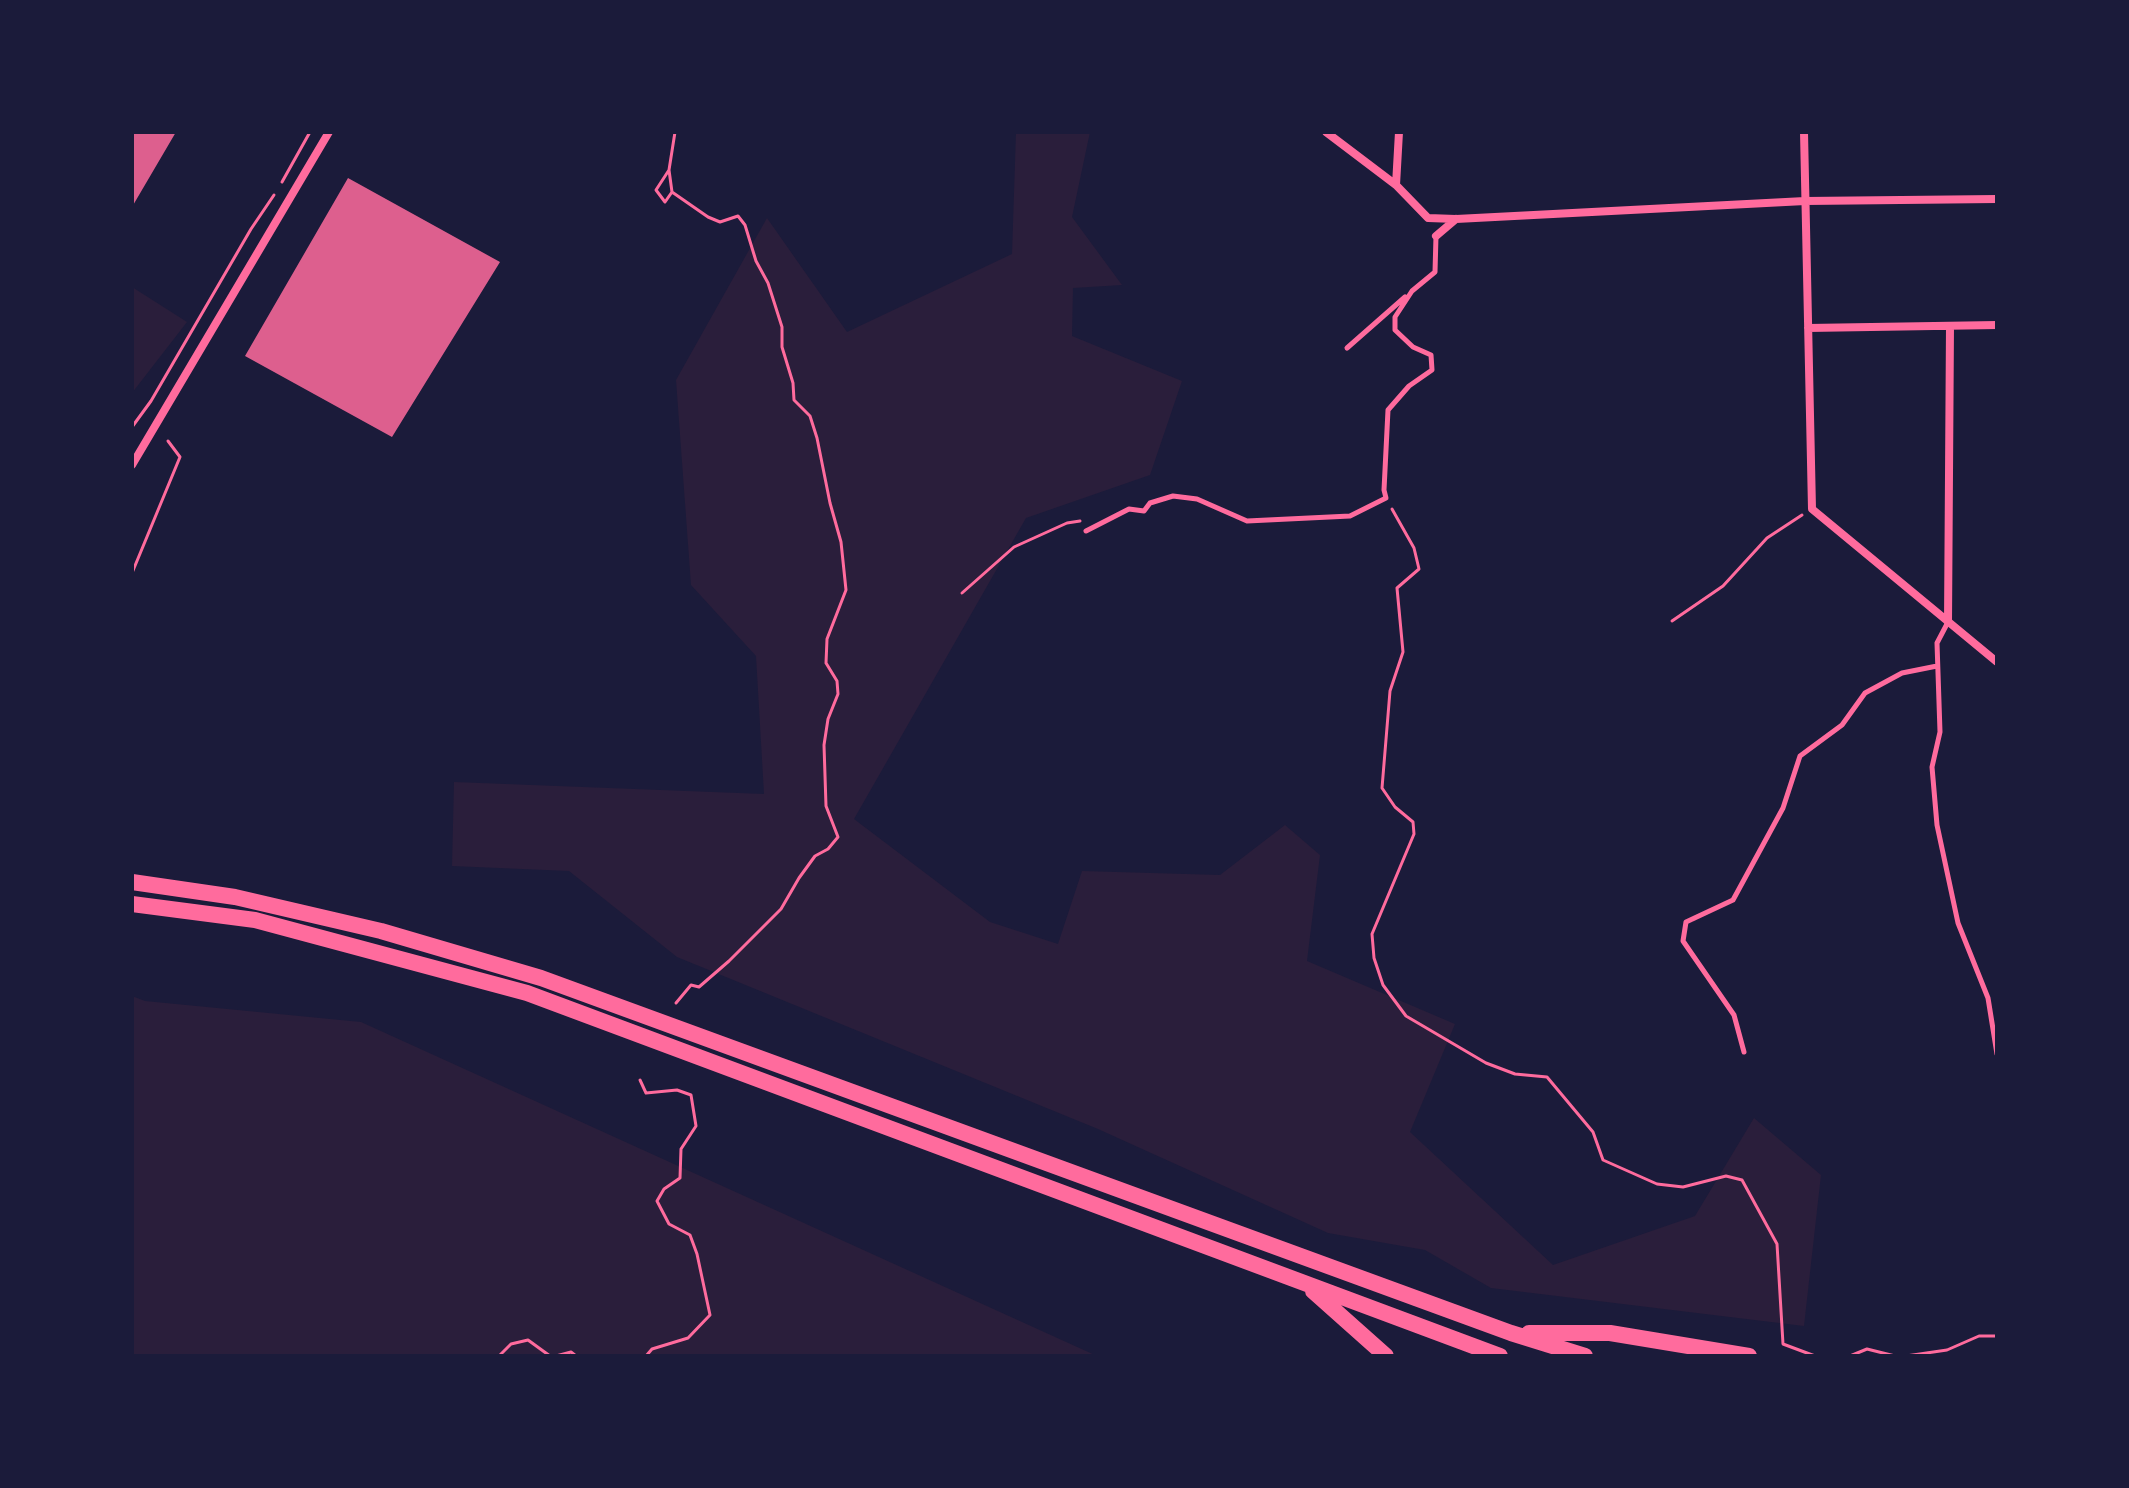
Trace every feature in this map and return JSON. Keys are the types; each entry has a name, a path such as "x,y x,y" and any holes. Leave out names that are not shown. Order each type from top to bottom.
{"highway":[{"path":"132,882 235,897 381,931 541,978 1511,1333 1585,1356"},
{"path":"132,904 255,920 527,993 1500,1356"},
{"path":"1306,1285 1386,1356"},
{"path":"1511,1333 1610,1333 1749,1356"}],"street":[{"path":"132,465 329,132"},
{"path":"1326,132 1396,185 1428,218 1805,201 1997,199"},
{"path":"1396,185 1399,132"},
{"path":"1804,132 1812,509 1997,662"},
{"path":"1436,236 1456,219"},
{"path":"1808,328 1997,325"},
{"path":"1948,622 1950,326"}],"lane":[{"path":"1347,348 1435,272 1436,236"},
{"path":"1086,531 1129,509 1144,511 1150,503 1173,496 1197,499 1247,521 1350,516 1386,498 1388,410 1409,386 1432,370 1431,355 1413,347 1395,330 1395,317 1412,291"},
{"path":"1948,622 1937,643 1940,732 1932,767 1937,825 1958,923 1988,998 1997,1054"},
{"path":"1744,1052 1734,1015 1683,941 1686,922 1733,900 1783,808 1800,756 1842,725 1865,693 1902,673 1937,666"}],"path":[{"path":"281,182 310,132"},
{"path":"669,170 656,190 665,202 672,192 669,170 675,132"},
{"path":"672,192 708,217 720,222 738,216 745,225 782,327 782,347 793,383 794,400 810,416 817,438 841,542 846,590 827,639 826,663 837,681 838,694 828,719 823,760 826,806 838,837 828,849 815,856 781,909 729,961 699,987 691,985 676,1003"},
{"path":"132,427 151,401 274,195"},
{"path":"132,573 180,457 168,441"},
{"path":"1672,621 1723,586 1767,538 1812,509"},
{"path":"1398,519 1414,548 1419,569 1397,588 1403,652 1390,691 1382,788 1395,807 1413,822 1414,834 1372,934 1374,958 1383,985 1406,1016 1486,1063 1515,1074 1547,1077 1593,1132 1603,1160 1657,1184 1683,1187 1726,1176 1742,1180 1777,1244 1783,1344 1815,1356"},
{"path":"962,593 1014,547 1067,523 1082,521"},
{"path":"640,1080 646,1093 677,1090 691,1095 696,1126 681,1149 680,1178 664,1189 657,1201 669,1224 690,1235 710,1315 688,1338 652,1349 646,1356"},
{"path":"1906,1356 1947,1350 1979,1336 1997,1336"},
{"path":"499,1356 511,1344 528,1340 550,1356"},
{"path":"1850,1356 1867,1349 1895,1356"},
{"path":"556,1356 571,1352 576,1356"}],"shaded area":[{"path":"1016,132 1090,132 1072,217 1122,285 1073,288 1072,336 1182,381 1150,475 1026,518 854,819 990,922 1058,944 1082,871 1220,875 1285,825 1320,855 1307,961 1455,1024 1410,1132 1553,1265 1695,1216 1754,1118 1821,1175 1804,1326 1491,1288 1425,1250 1328,1233 1098,1129 677,957 569,871 452,866 454,782 764,794 756,656 691,585 676,380 767,218 847,332 1012,254"},
{"path":"132,287 187,322 132,393"},
{"path":"132,996 145,1001 361,1022 1097,1356 132,1356"}],"building":[{"path":"132,132 176,132 132,207"},
{"path":"348,178 500,262 392,437 245,356"}]}
